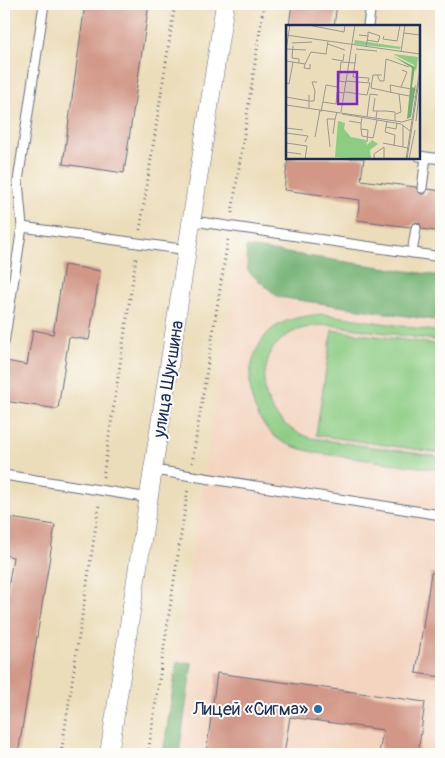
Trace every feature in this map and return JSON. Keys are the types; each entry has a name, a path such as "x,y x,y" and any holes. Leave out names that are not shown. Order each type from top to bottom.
{"street":[{"name":"улица Шукшина","path":"109,754 193,221 225,4"}],"lane":[{"path":"4,343 22,227 18,181 44,4"},
{"path":"368,25 371,4"},
{"path":"422,188 423,156 441,159"},
{"path":"193,221 230,228 441,257"},
{"path":"22,227 188,250"},
{"path":"412,253 416,228"},
{"path":"154,470 441,515"},
{"path":"4,475 150,498"}],"path":[{"path":"61,754 175,4"},
{"path":"148,754 264,4"}],"shaded area":[{"path":"237,260 441,287 441,754 162,754"}],"green space":[{"path":"246,247 441,276 441,321 278,297 248,271"},
{"path":"323,314 441,332 441,341 330,325 309,327 295,331 275,346 266,368 265,392 274,412 290,428 311,438 441,457 441,470 317,453 285,443 269,431 260,419 254,406 251,391 252,362 258,348 266,335 278,325 300,317"},
{"path":"332,330 441,345 441,453 316,435"},
{"path":"177,662 192,663 179,754 163,754"}],"building":[{"path":"85,4 149,4 124,173 63,164"},
{"path":"292,4 337,4 334,25 289,25"},
{"path":"288,159 364,159 361,180 416,187 421,194 425,194 428,189 441,191 441,232 422,229 420,224 416,222 410,227 357,220 360,200 284,190"},
{"path":"64,265 100,271 89,340 69,337 58,409 4,401 6,361 27,365 33,330 53,334"},
{"path":"4,517 55,525 18,754 4,754 4,615 13,557 4,555"},
{"path":"431,573 441,573 441,677 416,673"},
{"name":"Лицей «Сигма»","path":"217,673 425,702 418,754 379,754 383,730 290,717 284,754 206,754"}],"place":[{"name":"Лицей «Сигма»","path":"318,709"}]}
